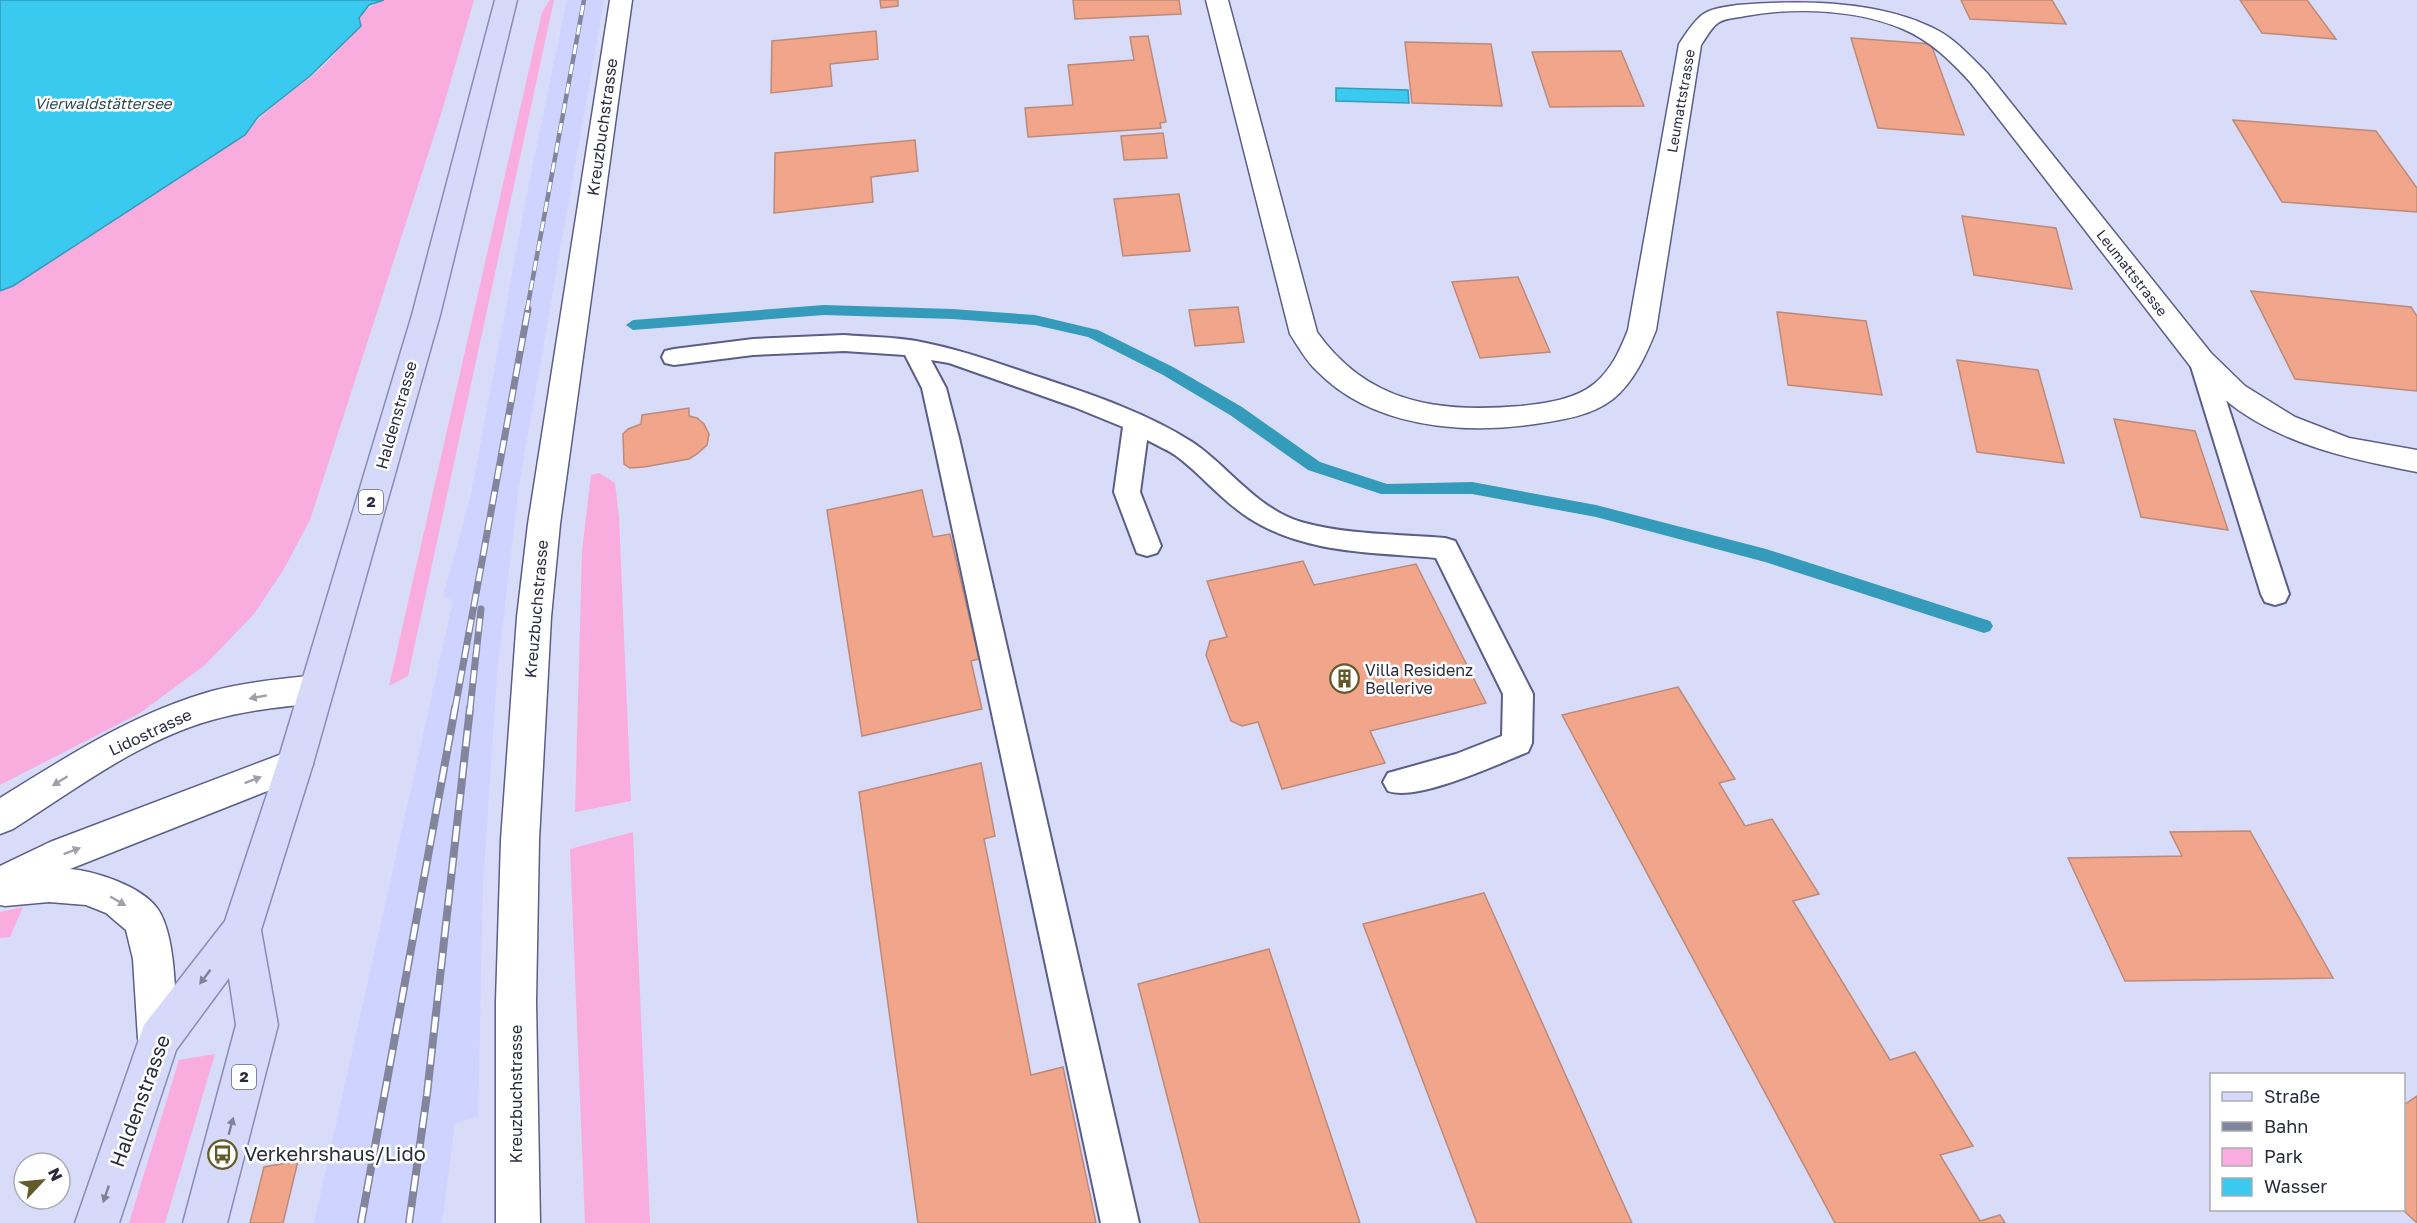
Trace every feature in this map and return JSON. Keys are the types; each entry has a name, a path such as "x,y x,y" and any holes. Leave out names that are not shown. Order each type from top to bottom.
{"main road":[{"name":"Haldenstrasse","path":"97,1223 159,1039 241,930 295,764 426,315 506,0"},
{"name":"Haldenstrasse","path":"205,1223 257,1025 241,930"}],"street":[{"name":"Kreuzbuchstrasse","path":"518,1223 516,978 520,840 534,617 544,524 621,0"},
{"name":"Leumattstrasse","path":"1216,0 1304,334 1328,366 1360,389 1396,406 1446,419 1490,419 1569,409 1603,392 1629,364 1642,330 1690,44 1710,19 1772,3 1816,3 1861,10 1898,21 1930,35 1956,54 1979,78 2201,360 2235,393 2285,424 2344,447 2417,461"},
{"name":"Lidostrasse","path":"0,818 110,750 167,722 199,709 230,702 316,689"},
{"path":"0,887 63,854 295,764"},
{"path":"0,887 49,885 87,888 120,901 143,920 153,959 159,1039"}],"lane":[{"path":"674,357 753,347 844,343 913,348 952,356 1083,401 1136,423 1184,449 1228,490 1258,511 1292,530 1334,539 1445,548 1518,694 1518,743 1460,766 1399,782"},
{"path":"913,348 934,388 946,438 1120,1223"},
{"path":"2201,360 2275,594"},
{"path":"1136,423 1127,492 1147,546"}],"shaded area":[{"path":"567,0 604,0 519,485 497,674 483,886 478,1117 455,1123 442,1223 314,1223 453,601 443,596 471,495 529,183"}],"green space":[{"path":"384,0 474,0 442,111 310,520 284,569 254,614 205,665 140,713 0,785 0,291 13,286 245,135 267,112 328,62 362,14"},
{"path":"550,0 554,0 408,676 389,686 542,12"},
{"path":"599,473 615,483 619,517 631,801 575,812 582,551 591,475"},
{"path":"633,832 650,1223 585,1223 570,849"},
{"path":"23,907 10,937 0,938 0,912"},
{"path":"215,1054 165,1223 129,1223 179,1060"}],"water":[{"name":"Vierwaldstättersee","path":"0,0 384,0 369,5 359,18 361,26 310,76 258,117 245,135 13,286 0,291"},
{"path":"1336,88 1408,90 1409,103 1336,101"}],"building":[{"path":"880,0 898,0 898,6 881,8"},
{"path":"1073,0 1179,0 1181,14 1075,19"},
{"path":"1961,0 2052,0 2066,24 1970,19"},
{"path":"2240,0 2307,0 2336,39 2262,33"},
{"path":"876,31 878,59 830,64 832,86 771,93 772,41"},
{"path":"1148,36 1166,122 1160,123 1161,128 1028,137 1025,108 1073,105 1068,65 1134,60 1130,37"},
{"path":"1851,38 1931,44 1964,135 1878,128"},
{"path":"1405,42 1491,44 1502,106 1412,103"},
{"path":"1621,51 1644,106 1550,107 1532,52"},
{"path":"2233,120 2376,131 2417,188 2417,212 2282,202"},
{"path":"1163,133 1167,158 1124,160 1121,136"},
{"path":"915,140 918,171 871,177 873,202 774,213 775,153"},
{"path":"1179,194 1190,251 1123,256 1114,199"},
{"path":"1962,216 2056,228 2072,289 1974,275"},
{"path":"1518,277 1550,352 1480,358 1452,282"},
{"path":"2251,291 2411,307 2417,316 2417,391 2295,379"},
{"path":"1238,307 1244,342 1195,346 1189,310"},
{"path":"1777,312 1866,321 1882,395 1788,385"},
{"path":"1957,360 2038,370 2064,463 1977,452"},
{"path":"689,408 689,416 697,418 704,424 709,434 707,445 697,454 689,459 644,467 630,468 624,464 623,434 628,429 641,424 642,415"},
{"path":"2114,419 2195,431 2228,530 2141,517"},
{"path":"922,490 933,537 950,534 979,659 971,661 982,709 862,736 827,510"},
{"name":"Villa Residenz Bellerive","path":"1303,561 1314,585 1416,564 1486,703 1370,731 1385,763 1282,789 1258,722 1242,726 1231,721 1206,655 1210,641 1227,637 1207,581"},
{"path":"1678,687 1735,779 1719,783 1745,826 1772,819 1819,894 1793,901 1890,1060 1915,1052 1973,1146 1940,1155 1980,1221 2000,1215 2005,1223 1835,1223 1562,715"},
{"path":"981,763 995,836 984,839 1031,1075 1063,1067 1096,1223 918,1223 859,792"},
{"path":"2250,831 2333,978 2125,981 2068,858 2182,856 2170,832"},
{"path":"1484,893 1632,1223 1477,1223 1363,924"},
{"path":"1269,949 1360,1223 1200,1223 1138,984"},
{"path":"2417,1096 2417,1223 2404,1211 2405,1104"},
{"path":"298,1161 283,1223 250,1223 264,1167"}],"waterway":[{"path":"633,325 824,310 952,314 1035,320 1093,333 1168,371 1236,411 1314,466 1387,490 1472,488 1596,511 1766,556 1984,626"}],"railway":[{"path":"527,310 584,0"},
{"path":"455,709 528,309"},
{"path":"470,709 481,609"},
{"path":"361,1223 455,708"},
{"path":"409,1223 427,1094 470,708"}],"place":[{"name":"Villa Residenz Bellerive","path":"1344,679"},
{"name":"Verkehrshaus/Lido","path":"223,1154"}]}
